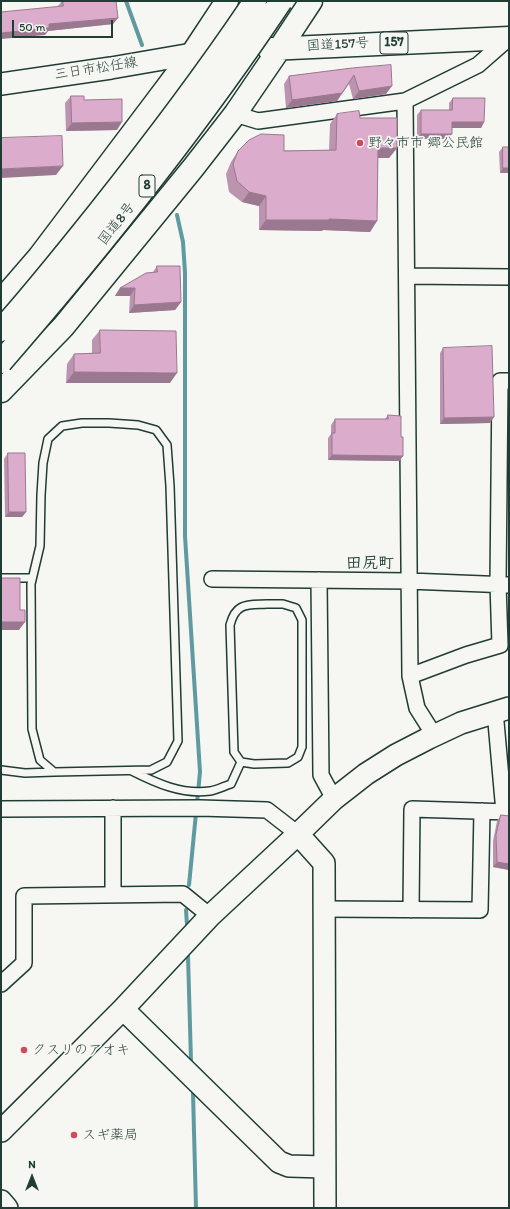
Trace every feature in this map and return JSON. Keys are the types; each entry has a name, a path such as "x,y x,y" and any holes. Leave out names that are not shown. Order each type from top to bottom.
{"highway":[{"path":"1,301 39,257 192,54 227,1"},
{"name":"国道8号","path":"1,330 26,303 148,151 255,1"},
{"name":"国道8号","path":"1,362 93,254 202,115 281,1"},
{"path":"280,48 311,1"},
{"name":"国道157号","path":"192,54 280,48 509,38"},
{"name":"8","path":"1,391 63,327 188,174 235,114 280,48"}],"street":[{"path":"235,114 258,121 405,102 478,66 509,38"},
{"name":"三日市松任線","path":"1,84 111,68 192,54"},
{"path":"405,102 410,676 417,708 434,735"},
{"path":"407,276 509,277"},
{"path":"410,676 466,655 500,645 504,523 504,454 500,381 509,381"},
{"path":"212,579 409,581 503,584"},
{"path":"319,580 321,775 334,799"},
{"path":"1,1131 123,1009 210,916 334,799 366,774 396,755 461,723 502,710 506,812 412,809 411,910"},
{"path":"113,808 113,895"},
{"path":"1,809 194,808 267,810 298,834 324,864 325,1208"},
{"path":"324,909 480,910 482,811"},
{"path":"1,984 24,963 24,896 183,894 210,916"},
{"path":"123,1009 279,1162 288,1166 324,1167"},
{"path":"1,1201 7,1208"}],"lane":[{"path":"1,770 25,773 151,770 167,762 178,741 169,466 167,445 156,430 138,425 82,423 62,426 48,439 43,463 40,546 31,584 32,729 40,760 54,772"},
{"path":"1,578 32,578"},
{"path":"283,604 296,608 302,620 302,747 298,757 288,763 254,764 241,762 234,752 230,625 232,616 243,605 283,604"},
{"path":"131,771 163,785 186,791 210,791 231,784 241,762"}],"building":[{"path":"63,1 116,1 118,18 49,24 49,28 1,33 1,12 63,6"},
{"path":"391,65 392,86 359,91 354,75 342,93 292,100 289,76"},
{"path":"71,96 84,96 84,100 122,99 122,122 72,123"},
{"path":"453,98 485,98 484,122 452,122 452,134 421,134 421,110 452,110"},
{"path":"359,111 360,118 397,118 397,148 378,148 377,221 329,219 266,220 266,196 249,192 237,181 233,164 238,151 249,140 261,134 284,135 284,151 336,150 337,114"},
{"path":"62,136 63,166 1,169 1,138"},
{"path":"503,147 509,147 509,168 503,168"},
{"path":"157,266 180,266 181,302 134,305 135,288 120,288 146,273 157,272"},
{"path":"100,330 176,331 177,373 74,372 74,354 100,353"},
{"path":"492,346 494,417 444,418 443,348"},
{"path":"388,415 401,416 403,456 332,455 332,433 335,433 335,419 388,419"},
{"path":"8,453 25,453 26,512 9,512"},
{"path":"1,578 20,578 20,610 25,610 25,622 1,622"},
{"path":"501,815 509,816 509,864 497,862 496,835"}],"waterway":[{"path":"126,1 142,45"},
{"path":"177,215 183,242 185,273 185,536 200,772 189,885"},
{"path":"186,910 187,925"},
{"path":"188,956 191,1061"},
{"path":"193,1093 196,1208"}],"place":[{"name":"野々市市 郷公民館","path":"360,143"},
{"name":"クスリのアオキ","path":"24,1050"},
{"name":"スギ薬局","path":"74,1135"}],"district":[{"name":"田尻町","path":"370,564"}]}
